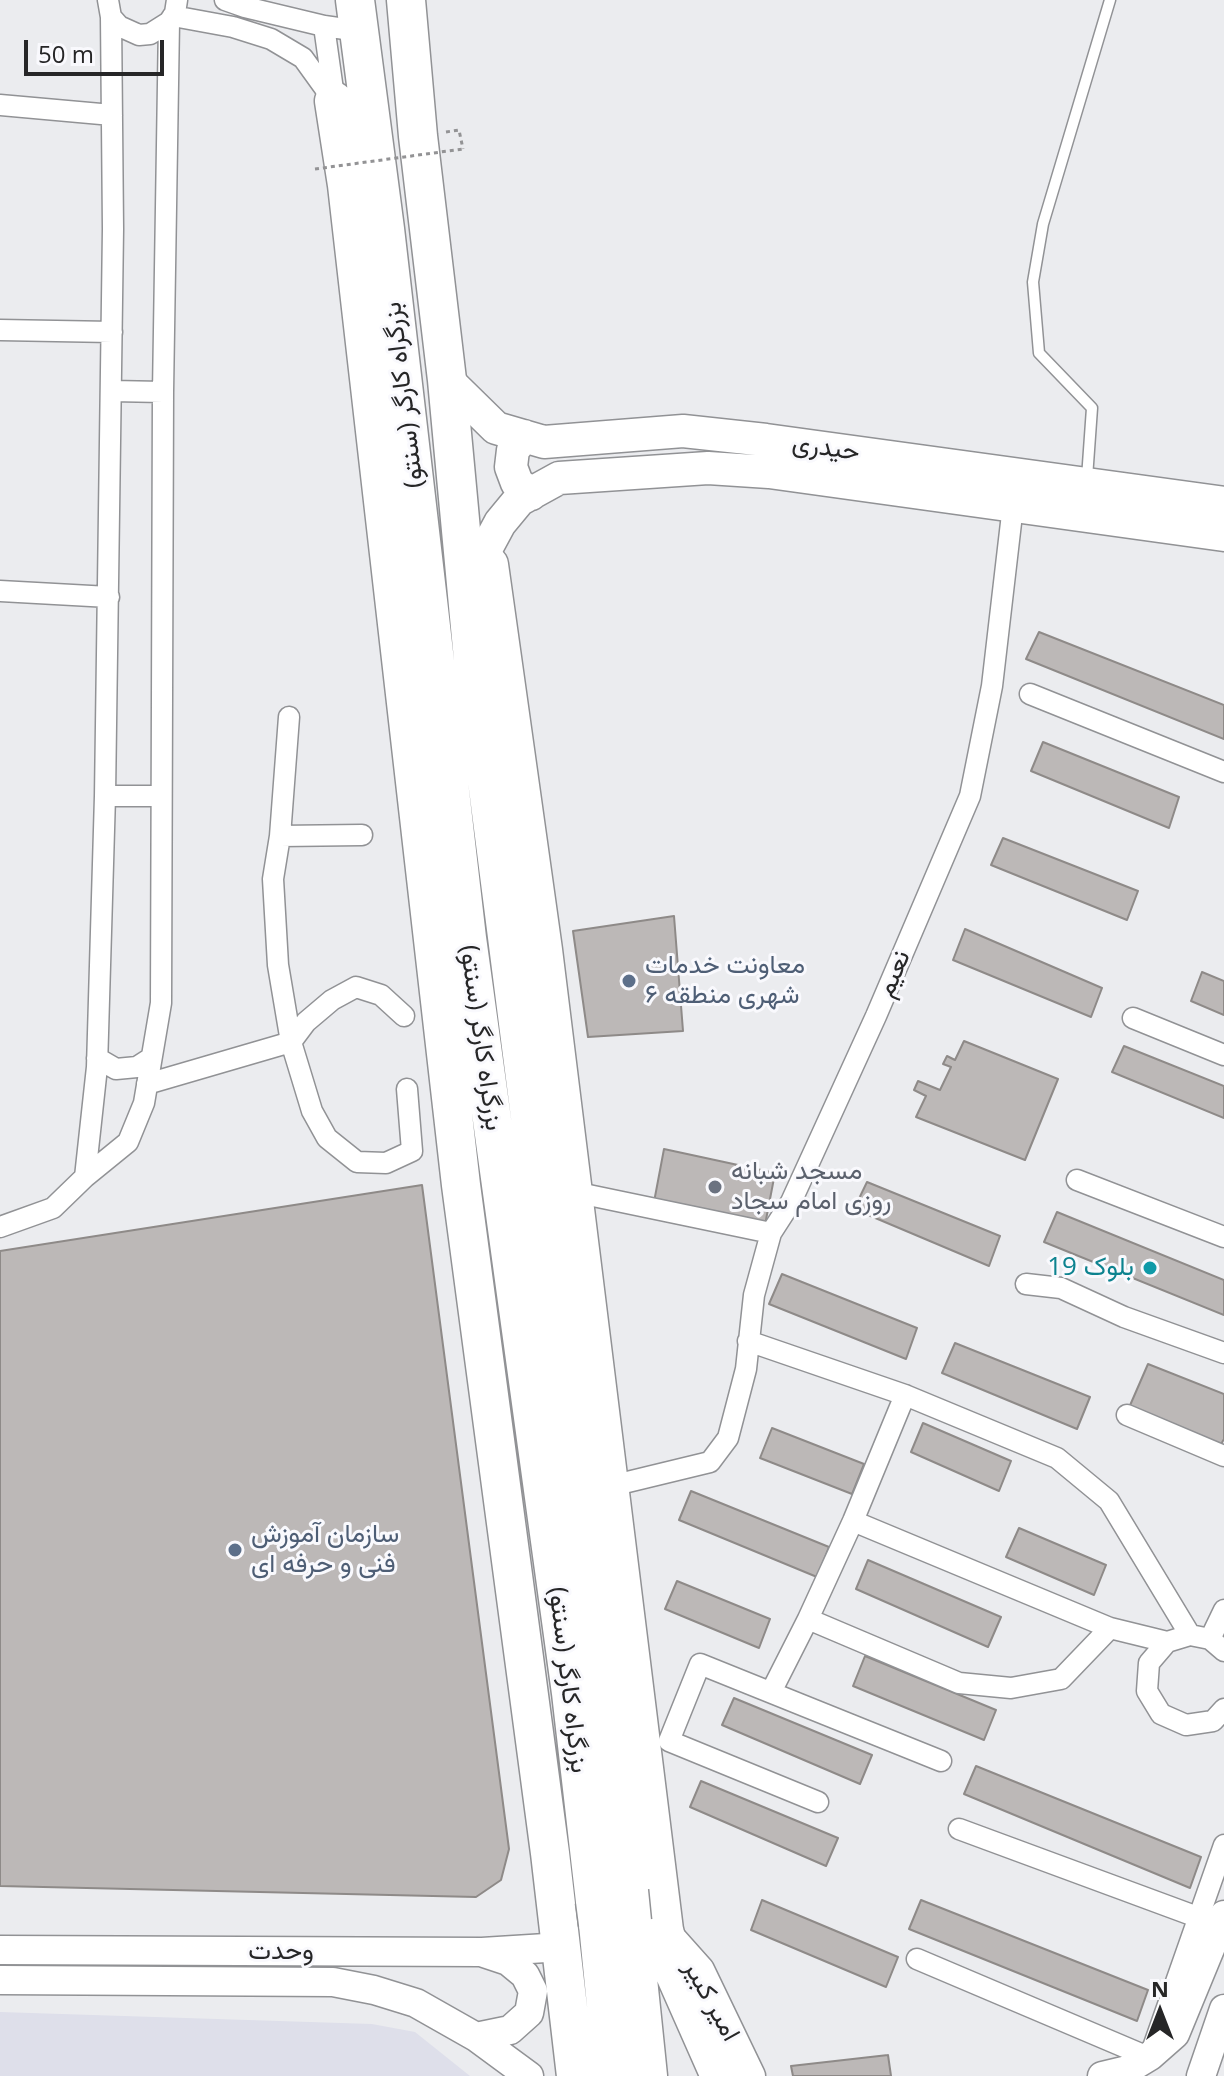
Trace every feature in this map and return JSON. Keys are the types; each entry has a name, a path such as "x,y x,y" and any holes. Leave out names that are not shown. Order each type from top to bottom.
{"highway":[{"name":"بزرگراه کارگر (سنتو)","path":"406,0 418,136 447,380 477,702 604,1688 648,2076"},
{"name":"بزرگراه کارگر (سنتو)","path":"346,19 385,229 467,938 571,1693 613,2076"},
{"path":"334,101 347,185 461,1185 562,1947 576,2076"},
{"path":"447,380 479,435 486,549 574,1192 664,1930 674,1972 720,2076"},
{"path":"562,1947 570,1934 585,1922 612,1914 637,1915 664,1930"}],"main road":[{"name":"حیدری","path":"447,380 496,428 544,442 683,431 766,440 1224,535"},
{"path":"524,436 513,450 511,467 517,483 531,494"},
{"name":"حیدری","path":"486,549 500,523 519,500 559,478 708,468 1015,490 1086,484 1224,503"},
{"path":"1212,1917 1175,2034 1176,2049 1183,2057 1194,2057 1204,2063 1224,2009"},
{"name":"امیر کبیر","path":"664,1930 700,1970 751,2076"},
{"name":"وحدت","path":"0,1950 482,1952 562,1947"},
{"path":"476,2037 510,2030 529,2013 533,1991 525,1975 508,1961 482,1952"},
{"name":"وحدت","path":"0,1980 333,1982 416,2003 476,2037 529,2076"},
{"path":"1102,2076 1127,2070 1175,2034"}],"street":[{"path":"225,0 245,7 346,19 334,101"},
{"path":"110,8 128,32 139,35 160,30 173,13"},
{"path":"85,1177 97,1058 105,796 112,391 110,8"},
{"path":"173,13 271,39 303,58 334,101"},
{"path":"0,1227 53,1208 128,1142 144,1103 161,1003 163,392 173,13"},
{"path":"0,105 112,115"},
{"path":"0,330 112,332"},
{"path":"112,391 163,392"},
{"name":"نعیم","path":"611,1486 710,1462 728,1438 746,1369 754,1295 771,1233 798,1188 970,796 992,686 1015,490"},
{"path":"0,591 109,597"},
{"path":"1030,694 1224,772"},
{"path":"289,717 280,836 273,879 274,908 278,965 291,1042 312,1111 327,1138 357,1162 386,1163 412,1151 407,1089"},
{"path":"105,796 161,796"},
{"path":"280,836 362,835"},
{"path":"147,1084 291,1042 332,1000 356,987 381,995 404,1016"},
{"path":"1133,1018 1224,1055"},
{"path":"97,1058 116,1069 137,1067 151,1058"},
{"path":"1077,1180 1224,1237"},
{"path":"574,1192 771,1233"},
{"path":"1026,1284 1061,1288 1124,1317 1224,1353"},
{"path":"748,1341 905,1395 1057,1458 1109,1501 1208,1642"},
{"path":"771,1692 853,1521 905,1395"},
{"path":"1127,1415 1224,1456"},
{"path":"853,1521 1110,1628 1167,1642 1208,1642"},
{"path":"1208,1642 1224,1610"},
{"path":"808,1619 959,1683 1011,1688 1061,1679 1110,1628"},
{"path":"1167,1642 1149,1663 1147,1691 1161,1714 1186,1725 1213,1721 1224,1709"},
{"path":"818,1802 669,1741 700,1664 941,1761"},
{"path":"959,1829 1212,1917"},
{"path":"917,1959 1149,2056 1212,1917 1224,1845"}],"lane":[{"path":"1086,484 1092,408 1039,353 1033,282 1043,224 1110,0"}],"path":[{"path":"315,169 463,149 459,130"}],"shaded area":[{"path":"0,2012 372,2024 415,2032 470,2076 0,2076"}],"building":[{"path":"1039,632 1224,705 1224,739 1026,659"},
{"path":"1043,742 1179,797 1169,828 1031,771"},
{"path":"1003,838 1138,891 1127,920 991,865"},
{"name":"معاونت خدمات شهری منطقه ۶","path":"674,916 683,1031 588,1037 573,931"},
{"path":"965,929 1102,988 1091,1017 953,960"},
{"path":"1202,972 1224,981 1224,1015 1191,1001"},
{"path":"964,1041 1058,1079 1025,1160 916,1117 926,1096 914,1090 918,1081 940,1090 951,1067 943,1064 947,1056 955,1060"},
{"path":"1124,1046 1224,1086 1224,1118 1112,1072"},
{"name":"مسجد شبانه روزی امام سجاد","path":"664,1149 775,1173 765,1225 654,1202"},
{"path":"867,1182 1000,1236 989,1266 854,1209"},
{"name":"سازمان آموزش فنی و حرفه ای","path":"422,1185 509,1849 501,1880 476,1897 0,1886 0,1251"},
{"name":"بلوک 19","path":"1057,1212 1224,1280 1224,1315 1044,1242"},
{"path":"782,1274 917,1328 906,1359 769,1304"},
{"path":"955,1343 1090,1397 1077,1429 942,1373"},
{"path":"1148,1364 1224,1394 1224,1439 1220,1446 1128,1410"},
{"path":"923,1423 1011,1461 999,1491 911,1452"},
{"path":"772,1428 864,1464 852,1494 760,1458"},
{"path":"691,1491 829,1547 817,1577 679,1520"},
{"path":"1019,1528 1106,1565 1094,1595 1006,1557"},
{"path":"868,1560 1001,1617 988,1647 856,1589"},
{"path":"677,1581 770,1619 759,1648 665,1609"},
{"path":"865,1656 996,1710 984,1740 853,1686"},
{"path":"734,1698 872,1755 860,1784 722,1725"},
{"path":"976,1766 1201,1857 1190,1888 964,1794"},
{"path":"701,1781 838,1838 826,1866 690,1807"},
{"path":"762,1900 898,1957 886,1987 751,1930"},
{"path":"921,1900 1148,1990 1137,2021 909,1929"},
{"path":"888,2055 891,2076 793,2076 791,2066"}],"place":[{"name":"معاونت خدمات شهری منطقه ۶","path":"629,981"},
{"name":"مسجد شبانه روزی امام سجاد","path":"715,1187"},
{"name":"بلوک 19","path":"1150,1268"},
{"name":"سازمان آموزش فنی و حرفه ای","path":"235,1550"}]}
